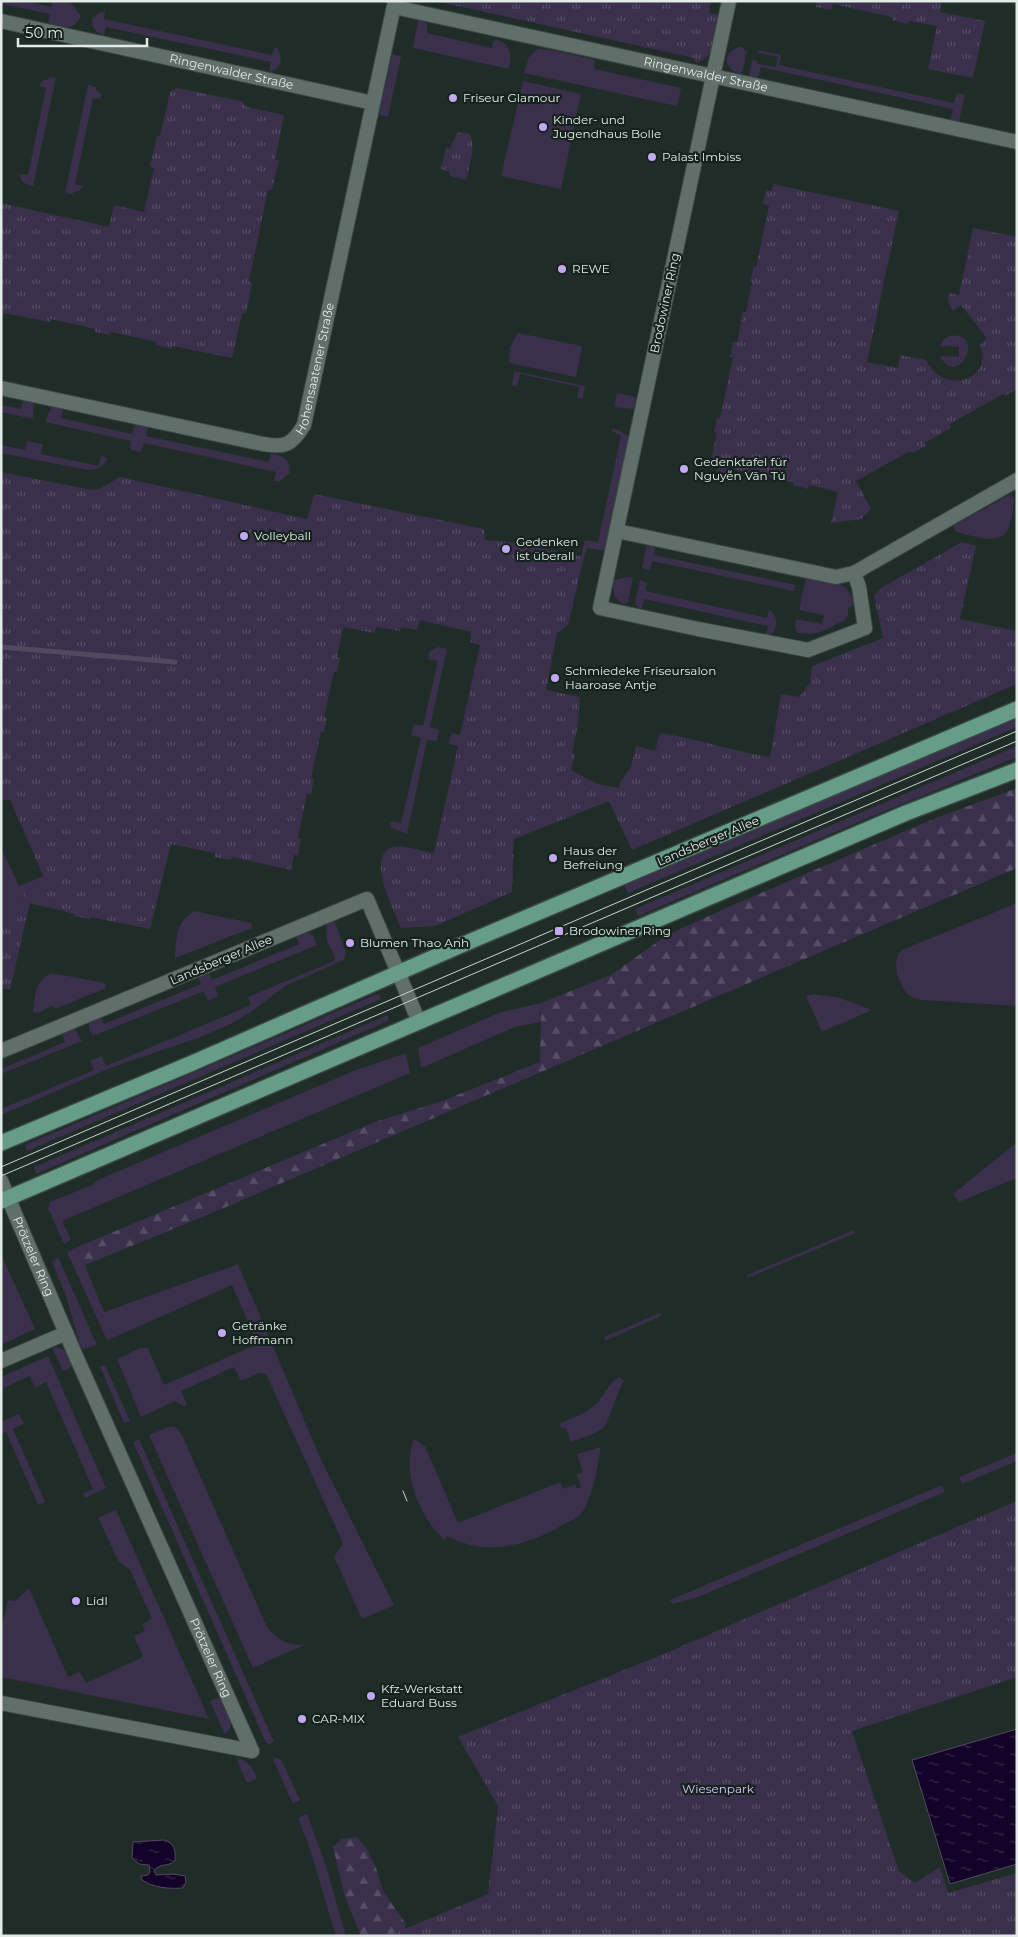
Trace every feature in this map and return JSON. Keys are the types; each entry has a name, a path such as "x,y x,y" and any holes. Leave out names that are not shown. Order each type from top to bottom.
{"main road":[{"name":"Landsberger Allee","path":"1,1143 190,1064 398,973 1017,709"},
{"path":"5,1199 906,813 1017,770"}],"street":[{"name":"Brodowiner Ring","path":"728,1 714,76 600,608 808,650 865,628 860,587 854,573"},
{"name":"Ringenwalder Straße","path":"394,4 1017,142"},
{"name":"Hohensaatener Straße","path":"1,388 263,444 276,446 290,443 304,425 394,4"},
{"name":"Ringenwalder Straße","path":"1,21 374,103"},
{"path":"617,531 836,577 854,573 1017,480"},
{"name":"Landsberger Allee","path":"1,1051 367,899 419,1022"},
{"name":"Prötzeler Ring","path":"1,1181 5,1199 252,1752 1,1702"},
{"path":"1,1361 66,1333"}],"green space":[{"path":"1,1 22,1 51,7 53,1 72,4 81,16 75,25 71,27 58,27 48,24 50,14 1,4"},
{"path":"435,1 711,1 709,13 719,15 716,37 711,51 708,56 695,63 694,58"},
{"path":"817,1 942,1 940,12 985,21 973,78 928,69 937,26 909,21 908,24 892,20 892,17 833,4 831,10 816,7"},
{"path":"105,11 104,19 272,55 274,48 277,48 281,59 280,63 276,69 269,72 271,62 106,27 104,36 94,28 92,20 93,17"},
{"path":"418,20 427,23 427,33 492,48 494,39 504,43 510,54 509,69 413,48"},
{"path":"738,47 742,47 747,52 742,74 731,70 726,59 729,53"},
{"path":"538,49 595,60 594,69 681,88 677,106 524,73 529,57"},
{"path":"759,50 781,55 779,65 954,103 957,93 965,95 958,126 950,124 953,109 761,67 758,78 749,76 752,60 758,61 757,64 776,67 778,57 759,53"},
{"path":"392,54 401,56 388,117 379,115"},
{"path":"49,77 56,78 33,186 24,183 20,174 28,175 46,88 39,86 42,81"},
{"name":"Kinder- und Jugendhaus Bolle","path":"523,81 581,94 561,189 501,176"},
{"path":"88,85 96,87 101,94 101,99 93,98 75,184 83,186 79,191 73,192 73,195 65,193"},
{"path":"177,88 241,101 247,107 284,115 275,160 279,160 272,190 268,190 249,281 252,283 246,314 242,313 232,358 173,346 172,349 156,345 157,342 111,332 110,335 95,332 95,329 51,319 50,322 4,313 3,316 1,315 1,203 109,227 114,205 144,212 154,168 150,167 157,136 160,136 170,92"},
{"path":"457,133 470,134 472,139 471,157 466,180 450,176 450,172 441,169 446,147 450,148"},
{"path":"773,184 899,211 867,362 898,368 900,355 926,360 933,371 943,378 964,380 973,375 980,368 982,358 980,345 987,338 961,305 953,311 948,301 949,293 959,295 973,228 1017,237 1017,389 1005,396 1003,394 950,424 951,428 924,443 926,446 912,453 910,451 856,481 871,509 861,519 831,523 838,492 809,485 808,489 793,485 793,482 733,469 731,475 717,472 718,466 710,464 717,433 714,432 717,418 720,418 733,357 730,357 733,342 737,342 743,312 746,312 752,282 750,282 754,266 756,267 769,206 763,204 766,190 772,191"},
{"path":"518,333 582,346 576,377 509,363 510,347"},
{"path":"949,336 961,337 967,342 966,357 954,367 947,365 940,356 959,357 959,347 940,346 944,339"},
{"path":"514,371 585,386 583,399 577,398 579,387 520,374 517,386 512,385"},
{"path":"617,393 636,397 634,409 614,407"},
{"path":"23,400 34,402 33,419 1,412 1,405 21,409"},
{"path":"52,406 63,408 61,418 132,434 135,424 148,427 146,436 269,462 271,453 275,454 286,459 290,465 289,474 280,481 274,481 276,472 144,443 141,452 130,450 131,441 45,422"},
{"path":"613,428 629,436 605,551 587,548 584,557 581,557 585,540 598,542 621,436 612,431"},
{"path":"27,441 43,444 41,454 99,466 101,456 108,458 100,467 88,470 1,453 1,445 25,450"},
{"path":"1,472 92,490 99,489 120,477 307,519 314,494 484,529 485,540 510,542 584,557 568,625 557,633 546,690 580,697 578,724 572,754 575,754 571,770 597,784 619,788 620,782 631,767 636,746 655,751 660,733 770,757 781,694 799,697 810,683 812,666 883,638 874,596 881,588 962,542 976,546 960,619 1017,631 1017,684 632,850 609,801 514,839 512,892 435,926 401,928 384,885 381,862 384,853 396,846 434,853 458,746 449,744 451,733 460,735 480,645 470,642 471,632 420,620 417,630 401,627 400,631 376,627 375,633 343,627 337,657 340,658 337,672 334,672 324,717 327,718 324,732 321,732 311,778 314,779 311,794 307,794 298,838 301,839 298,855 294,855 291,870 232,857 231,860 215,857 215,853 171,844 150,929 91,917 90,919 74,916 75,914 30,903 10,990 1,988 1,916 9,917 26,891 46,882 10,800 1,800"},
{"path":"1011,494 1014,500 1011,520 1006,533 994,539 956,532 953,526"},
{"path":"647,543 656,545 654,555 796,585 794,591 652,561 650,570 642,568"},
{"path":"627,577 633,578 628,602 624,604 616,597 613,591 613,584 614,580"},
{"path":"806,577 830,580 847,589 854,604 848,608 845,620 821,632 797,633 796,619 822,624 824,615 799,610"},
{"path":"640,580 647,583 645,591 767,618 769,610 776,619 775,629 770,635 766,635 768,626 644,599 642,608 638,608 635,603"},
{"path":"438,647 447,649 430,727 439,730 437,741 427,740 407,834 390,827 391,821 401,823 421,738 411,735 414,724 423,726 438,661 428,659 429,652"},
{"path":"1017,718 1017,727 628,893 624,885"},
{"path":"1017,746 1017,757 638,916 635,909"},
{"path":"1017,788 1017,868 212,1213 85,1265 75,1248 375,1122 442,1101 540,1062 541,1003 611,975 667,935 733,905 936,818"},
{"path":"1,848 19,886 44,876 47,882 26,891 9,917 1,916"},
{"path":"1017,903 1017,1006 921,1000 906,993 897,975 896,964 898,955 902,950"},
{"path":"194,911 251,923 252,928 175,958 180,926 188,915"},
{"path":"334,919 346,953 344,960 285,986 255,1009 231,1024 198,1038 110,1068 1,1115 1,1109 94,1070 90,1061 102,1056 106,1066 251,1005 248,997 334,961 335,958 327,941 326,922"},
{"path":"306,931 314,937 317,945 215,987 218,996 208,1001 204,991 93,1036 89,1029 89,1020 100,1017 104,1024 201,984 198,976 208,971 212,980 299,944 296,935"},
{"path":"52,973 105,983 106,986 104,989 55,1009 52,1006 38,1013 33,1012 35,995 39,984 46,976"},
{"path":"377,994 380,995 381,999 27,1151 25,1145"},
{"path":"814,994 840,998 872,1010 822,1032 806,996"},
{"path":"541,1003 540,1022 515,1027 421,1068 418,1048 501,1012"},
{"path":"388,1015 388,1021 36,1174 34,1167"},
{"path":"74,1028 82,1041 1,1074 1,1069 65,1042 62,1034"},
{"path":"406,1053 410,1073 62,1221 71,1240 64,1244 48,1208 50,1202 356,1070"},
{"path":"1017,1142 1017,1178 959,1202 953,1194"},
{"path":"854,1230 855,1233 748,1278 747,1275"},
{"path":"75,1248 85,1265 104,1312 238,1264 322,1462 394,1605 362,1619 334,1557 342,1545 342,1541 266,1374 259,1373 241,1381 234,1367 181,1391 187,1405 183,1406 175,1401 141,1417 117,1359 140,1348 148,1348 164,1385 258,1344 232,1285 108,1340 67,1252"},
{"path":"1,1254 35,1329 1,1345"},
{"path":"58,1257 97,1345 83,1349 80,1344 66,1296 52,1262"},
{"path":"660,1313 661,1316 605,1341 604,1337"},
{"path":"52,1347 63,1350 68,1355 73,1366 63,1371"},
{"path":"48,1356 106,1488 85,1498 83,1494 93,1489 46,1382 35,1388 30,1376 1,1389 1,1377"},
{"path":"105,1365 130,1421 124,1423 100,1367"},
{"path":"620,1377 624,1381 604,1427 593,1434 571,1442 565,1427 562,1429 559,1424 593,1407 607,1388"},
{"path":"19,1414 24,1424 13,1429 45,1502 38,1505 6,1432 1,1434 1,1422"},
{"path":"171,1426 177,1428 182,1435 267,1627 283,1641 304,1645 253,1668 149,1435"},
{"path":"139,1439 274,1742 270,1744 266,1743 133,1442"},
{"path":"414,1439 425,1446 458,1523 560,1482 563,1489 575,1484 577,1489 581,1487 577,1475 583,1472 577,1454 601,1447 587,1504 579,1516 533,1539 505,1546 491,1547 476,1546 447,1536 445,1541 427,1519 420,1507 411,1480 411,1452"},
{"path":"1017,1453 1017,1461 962,1484 959,1477"},
{"path":"942,1485 945,1492 698,1597 673,1604 670,1600"},
{"name":"Wiesenpark","path":"1017,1501 1017,1677 852,1731 899,1871 915,1883 940,1867 948,1893 1017,1873 1017,1936 388,1936 488,1894 498,1806 458,1737 666,1653"},
{"path":"116,1510 209,1719 1,1677 1,1631 8,1600 15,1601 29,1588 68,1677 80,1672 86,1683 143,1657 134,1636 145,1631 142,1624 152,1619 130,1570 119,1562 98,1518"},
{"path":"220,1697 231,1721 229,1731 225,1735 210,1701"},
{"path":"272,1757 281,1759 300,1800 293,1804"},
{"path":"236,1758 244,1760 249,1765 257,1779 247,1783"},
{"path":"307,1814 326,1866 346,1936 336,1936 309,1846 298,1818"},
{"path":"357,1837 367,1849 376,1868 383,1891 406,1924 403,1934 361,1936 345,1897 333,1847 342,1839"}],"water":[{"path":"1017,1729 1017,1864 950,1884 912,1760"},
{"path":"164,1840 174,1847 175,1861 158,1867 154,1871 156,1875 173,1874 185,1876 186,1882 183,1888 161,1887 145,1882 141,1879 141,1876 148,1875 150,1872 149,1865 139,1864 132,1858 133,1842"}],"waterway":[{"path":"1,647 175,662"}],"tram line":[{"path":"1,1167 1017,731"},
{"path":"1,1176 1017,741"},
{"path":"403,1491 407,1501"}],"place":[{"name":"Friseur Glamour","path":"453,98"},
{"name":"Kinder- und Jugendhaus Bolle","path":"543,127"},
{"name":"Palast Imbiss","path":"652,157"},
{"name":"REWE","path":"562,269"},
{"name":"Gedenktafel für Nguyễn Văn Tú","path":"684,469"},
{"name":"Volleyball","path":"244,536"},
{"name":"Gedenken ist überall","path":"506,549"},
{"name":"Schmiedeke Friseursalon Haaroase Antje","path":"555,678"},
{"name":"Haus der Befreiung","path":"553,858"},
{"name":"Brodowiner Ring","path":"559,931"},
{"name":"Blumen Thao Anh","path":"350,943"},
{"name":"Getränke Hoffmann","path":"222,1333"},
{"name":"Lidl","path":"76,1601"},
{"name":"Kfz-Werkstatt Eduard Buss","path":"371,1696"},
{"name":"CAR-MIX","path":"302,1719"}]}
